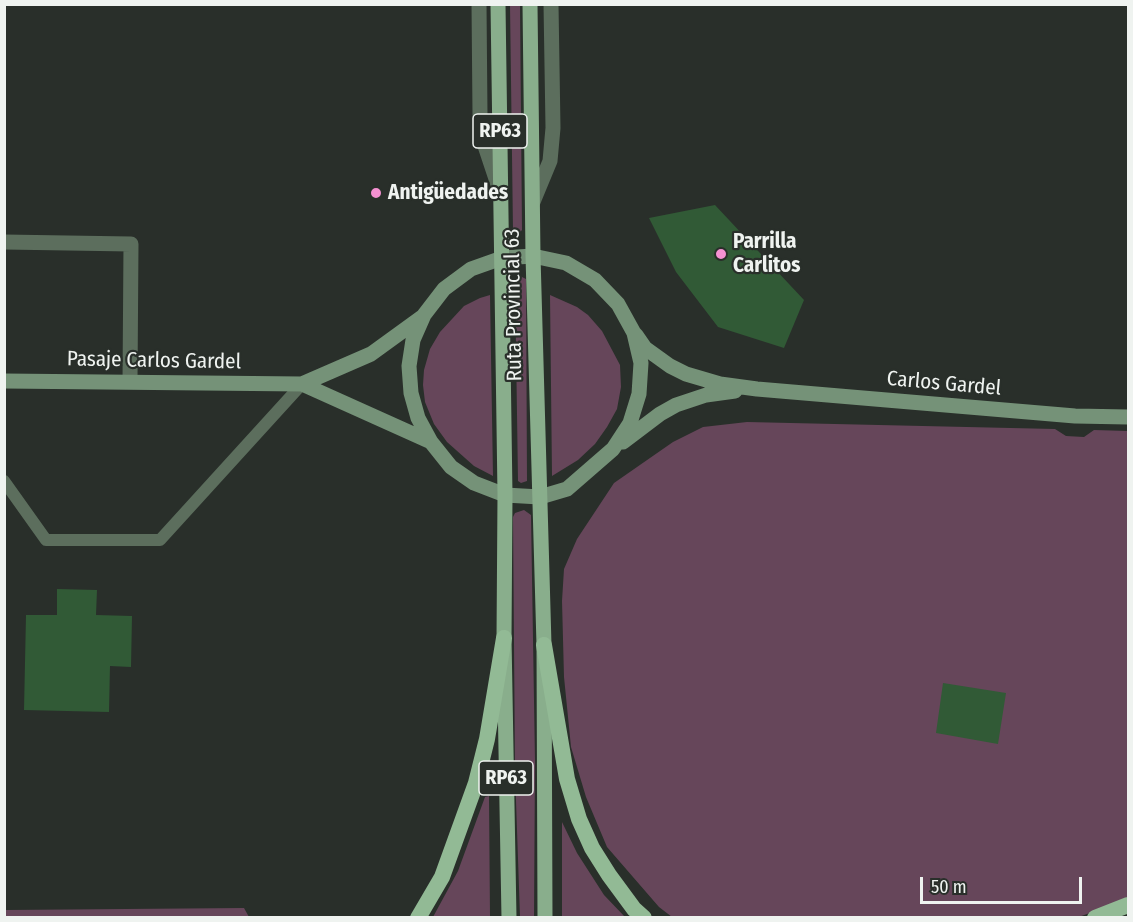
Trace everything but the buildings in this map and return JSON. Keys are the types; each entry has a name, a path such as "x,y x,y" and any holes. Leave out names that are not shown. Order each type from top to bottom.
{"highway":[{"path":"418,918 442,877 476,783 487,739 504,638"},
{"path":"544,645 567,779 579,819 592,848 609,875 634,909 644,918"},
{"path":"1095,918 1128,905"}],"main road":[{"name":"Ruta Provincial 63","path":"498,4 506,495"},
{"name":"Ruta Provincial 63","path":"530,4 533,256 540,497"},
{"path":"533,256 566,263 595,280 618,303 634,333 641,363 639,394 630,423 613,449 567,489 540,497 506,495 474,483 451,467 431,442 418,418 413,401 409,366 413,340 424,315 444,289 471,269 502,258 533,256"},
{"name":"Pasaje Carlos Gardel","path":"302,384 371,354 424,315"},
{"name":"Carlos Gardel","path":"634,333 654,356 687,374 720,384 1063,415 1128,417"},
{"name":"Pasaje Carlos Gardel","path":"4,381 302,384 431,442"},
{"name":"Carlos Gardel","path":"613,449 676,405 723,392 757,389"},
{"name":"RP63","path":"506,495 504,638 509,918"},
{"name":"RP63","path":"540,497 544,645 545,918"}],"street":[{"path":"479,4 480,116 483,140 501,194"},
{"path":"533,202 550,161 551,4"},
{"path":"4,242 130,244 130,381"}],"lane":[{"path":"4,481 46,540 160,540 302,384"}],"shaded area":[{"path":"510,5 520,5 522,230 518,234 513,231"},
{"path":"520,276 526,279 527,481 521,483 518,481 515,280"},
{"path":"490,295 493,476 474,466 447,442 434,424 425,402 423,385 424,370 430,349 440,332 464,306"},
{"path":"550,295 577,307 588,315 602,331 620,365 621,387 617,409 595,444 578,460 552,476"},
{"path":"747,422 1055,429 1066,436 1084,437 1094,430 1128,431 1128,899 1076,918 672,917 659,907 607,847 586,797 571,747 564,677 562,601 564,569 577,539 614,483 673,442 703,427"},
{"path":"524,510 531,515 535,762 534,918 520,917 515,772 513,517 515,513"},
{"path":"489,796 490,917 433,917 458,871 485,797"},
{"path":"562,822 577,853 604,895 625,917 562,917"},
{"path":"244,908 249,917 4,917 5,910"}],"place":[{"name":"Antigüedades","path":"376,193"},
{"name":"Parrilla Carlitos","path":"721,254"}]}
